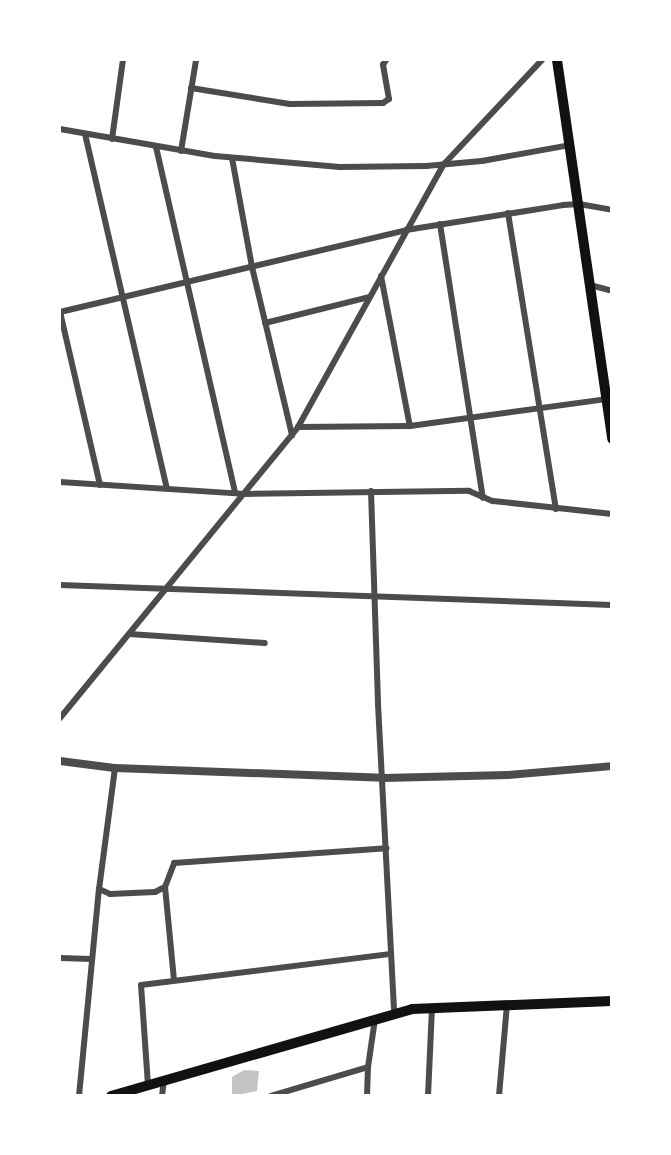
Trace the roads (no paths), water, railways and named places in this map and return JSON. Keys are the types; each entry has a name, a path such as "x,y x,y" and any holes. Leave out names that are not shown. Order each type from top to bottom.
{"highway":[{"path":"557,62 611,439"}],"main road":[{"path":"110,1096 394,1013 432,1008 611,1001"}],"street":[{"path":"112,139 123,60"},
{"path":"181,151 195,60"},
{"path":"191,88 290,104 383,103 389,100 383,65 386,60"},
{"path":"60,718 298,428 443,164 542,60"},
{"path":"60,129 232,158 340,167 482,161 570,145"},
{"path":"85,134 167,488"},
{"path":"156,147 235,492"},
{"path":"232,158 252,267 292,435"},
{"path":"100,485 60,312 406,230 579,204 611,210"},
{"path":"508,213 556,509"},
{"path":"440,224 483,498"},
{"path":"381,276 410,426"},
{"path":"589,284 611,291"},
{"path":"265,323 369,297"},
{"path":"298,428 410,426 606,399"},
{"path":"60,482 244,494 470,491 483,498 611,514"},
{"path":"371,491 394,1013"},
{"path":"60,585 611,605"},
{"path":"129,634 265,643"},
{"path":"60,761 115,768 383,778 508,775 611,766"},
{"path":"79,1096 91,959 115,768"},
{"path":"174,981 165,887 174,863 386,848"},
{"path":"99,889 122,893 155,892 165,887"},
{"path":"148,1085 141,985 391,954"},
{"path":"60,958 91,959"},
{"path":"499,1096 507,1004"},
{"path":"428,1096 432,1008"},
{"path":"367,1096 375,1018"},
{"path":"271,1096 368,1067"},
{"path":"163,1096 164,1080"}]}
